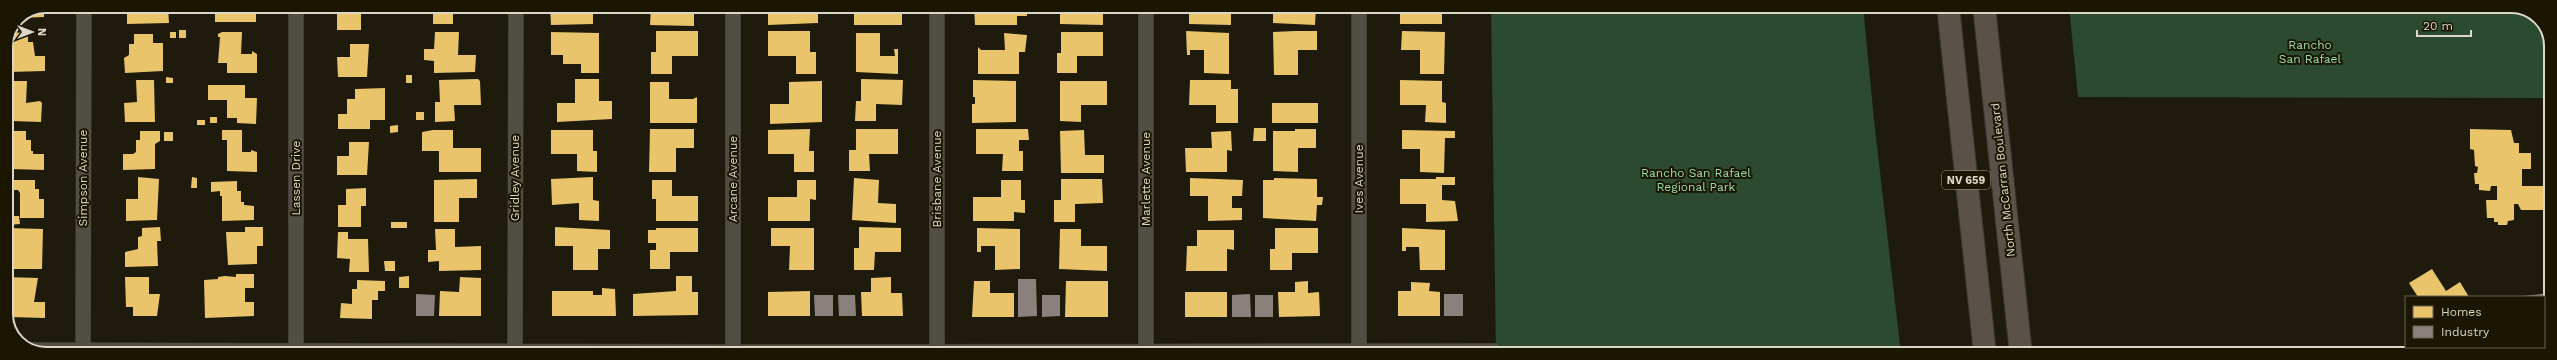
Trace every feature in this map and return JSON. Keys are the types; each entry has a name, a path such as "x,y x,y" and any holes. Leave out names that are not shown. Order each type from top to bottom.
{"main road":[{"name":"NV 659","path":"1949,13 1984,347"},
{"name":"North McCarran Boulevard","path":"1985,13 2021,347"}],"street":[{"name":"Simpson Avenue","path":"83,347 84,13"},
{"name":"Lassen Drive","path":"296,13 296,347"},
{"name":"Gridley Avenue","path":"515,347 516,13"},
{"name":"Arcane Avenue","path":"733,13 733,347"},
{"name":"Brisbane Avenue","path":"937,13 937,347"},
{"name":"Marlette Avenue","path":"1146,13 1146,347"},
{"name":"Ives Avenue","path":"1359,13 1359,347"}],"green space":[{"name":"Rancho San Rafael Regional Park","path":"1491,13 1864,13 1874,120 1900,347 1496,347"},
{"name":"Rancho San Rafael","path":"2070,13 2515,13 2525,16 2536,24 2544,44 2544,98 2078,97"}],"building: Homes":[{"path":"44,13 44,17 31,18"},
{"path":"127,13 168,13 169,23 127,24"},
{"path":"215,13 256,13 256,22 215,22"},
{"path":"337,13 361,13 361,30 337,30"},
{"path":"433,13 453,13 453,24 433,24"},
{"path":"550,13 593,13 593,24 551,25"},
{"path":"651,13 694,13 694,26 650,25"},
{"path":"768,13 818,13 818,23 768,25"},
{"path":"854,13 902,13 902,25 854,25"},
{"path":"974,13 1027,13 1027,16 1017,16 1017,25 975,25"},
{"path":"1060,13 1103,13 1103,25 1060,24"},
{"path":"1189,13 1231,13 1231,25 1189,24"},
{"path":"1273,13 1316,13 1315,25 1273,23"},
{"path":"1400,13 1442,13 1442,24 1400,24"},
{"path":"179,30 186,30 186,38 179,38"},
{"path":"656,31 698,31 698,56 672,56 672,74 651,74 651,52 656,52"},
{"path":"768,31 810,31 810,52 816,52 816,74 796,74 796,56 768,56"},
{"path":"1186,31 1229,33 1229,74 1204,73 1204,50 1190,50 1190,55 1187,55"},
{"path":"1317,31 1317,50 1298,50 1298,75 1274,75 1273,32"},
{"path":"1402,31 1445,32 1444,74 1420,74 1420,50 1401,50"},
{"path":"28,32 28,42 33,42 35,56 45,56 45,71 13,72 13,46 17,33"},
{"path":"170,32 176,32 176,38 170,38"},
{"path":"222,32 242,32 241,54 252,54 252,51 257,54 257,73 227,73 227,63 218,63 220,37 218,37 218,34"},
{"path":"435,32 459,32 458,55 476,55 475,72 434,73 434,61 424,60 424,49 434,49"},
{"path":"551,32 599,33 599,73 581,73 581,64 563,64 563,55 551,55"},
{"path":"1061,32 1103,32 1103,56 1077,56 1077,73 1057,73 1057,53 1061,53"},
{"path":"856,33 880,33 880,56 895,56 894,49 898,49 898,74 856,72"},
{"path":"1004,33 1027,35 1025,52 1019,52 1019,74 978,74 978,47 981,50 1005,50"},
{"path":"134,34 153,34 153,43 163,43 163,71 125,73 124,58 129,55 129,44 134,44"},
{"path":"350,44 369,44 367,77 338,77 337,57 350,57"},
{"path":"406,75 412,75 412,83 406,83"},
{"path":"166,77 173,78 173,83 166,83"},
{"path":"478,79 480,81 481,105 454,105 455,121 435,122 435,102 440,102 439,80"},
{"path":"575,79 599,79 599,101 612,101 612,119 557,122 557,103 575,103"},
{"path":"861,79 903,80 902,105 876,104 876,121 855,121 856,101 861,101"},
{"path":"136,80 154,80 155,122 125,122 124,103 137,102"},
{"path":"973,80 1016,81 1016,122 972,123 972,104 975,104 975,97 973,97"},
{"path":"1190,80 1231,80 1231,89 1238,89 1238,123 1216,123 1216,105 1189,105"},
{"path":"1400,80 1442,81 1442,102 1446,103 1446,123 1425,122 1426,105 1400,105"},
{"path":"13,81 27,81 26,103 40,101 42,103 41,122 13,121"},
{"path":"822,81 822,122 770,124 770,104 789,104 789,82"},
{"path":"1060,81 1107,81 1107,105 1081,105 1081,122 1060,121"},
{"path":"650,82 669,82 669,99 693,99 697,97 697,123 650,123"},
{"path":"208,85 245,85 245,98 257,98 256,124 237,123 237,118 227,118 227,100 208,100"},
{"path":"385,88 385,120 370,120 370,129 338,129 338,114 347,114 347,99 355,99 355,89"},
{"path":"1272,103 1318,103 1318,123 1272,123"},
{"path":"416,112 424,112 424,120 416,120"},
{"path":"210,117 217,117 217,123 210,123"},
{"path":"197,120 205,120 205,125 197,125"},
{"path":"398,125 398,132 390,133 390,126"},
{"path":"1254,128 1266,128 1266,141 1253,141"},
{"path":"650,129 694,129 694,148 676,148 676,172 649,172"},
{"path":"810,129 809,151 814,151 814,172 794,172 794,154 768,154 768,130"},
{"path":"856,129 898,129 898,154 869,154 870,171 849,171 849,150 856,150"},
{"path":"976,129 1028,129 1029,140 1019,140 1019,151 1023,151 1023,171 1002,171 1003,154 976,154"},
{"path":"1295,129 1316,129 1316,148 1298,148 1298,172 1273,171 1273,131 1295,131"},
{"path":"2470,129 2511,130 2514,143 2519,143 2519,153 2531,153 2531,169 2522,169 2522,186 2544,186 2544,210 2521,210 2518,204 2514,204 2514,220 2508,221 2507,225 2498,225 2498,222 2494,222 2494,218 2487,218 2486,200 2497,200 2497,186 2491,186 2490,191 2479,190 2479,184 2475,184 2474,173 2477,173 2478,167 2475,166 2474,150 2470,149"},
{"path":"222,130 242,130 242,152 251,152 251,150 257,152 257,172 227,171 227,140 222,140"},
{"path":"433,130 453,130 453,148 481,148 481,172 439,172 439,151 422,151 422,132"},
{"path":"551,130 593,130 593,151 597,151 597,172 577,171 577,154 551,154"},
{"path":"1084,130 1085,155 1104,155 1104,173 1061,173 1060,131"},
{"path":"1402,130 1455,131 1455,138 1445,138 1444,173 1420,172 1420,149 1402,149"},
{"path":"13,131 26,131 26,140 31,140 31,151 33,151 33,154 44,154 44,170 13,169"},
{"path":"140,131 160,131 160,141 155,144 155,169 123,170 123,154 133,154 136,152 136,140 140,140"},
{"path":"1231,131 1232,151 1227,150 1227,172 1186,172 1185,148 1212,148 1211,132"},
{"path":"164,132 173,132 173,141 164,141"},
{"path":"349,142 369,142 367,175 337,175 337,156 349,156"},
{"path":"138,177 159,179 157,220 126,221 126,199 138,199"},
{"path":"192,177 197,178 197,188 191,188"},
{"path":"593,177 593,200 599,201 599,221 579,220 579,203 552,205 551,179"},
{"path":"1436,177 1455,177 1455,185 1442,185 1442,200 1455,201 1458,221 1426,222 1426,204 1400,204 1400,179 1436,179"},
{"path":"854,178 879,180 878,203 896,204 896,223 852,220"},
{"path":"1190,178 1243,180 1242,196 1232,196 1232,208 1242,208 1242,220 1208,221 1208,196 1190,196"},
{"path":"1274,178 1317,179 1317,197 1323,197 1322,205 1317,205 1316,221 1263,218 1263,180 1274,180"},
{"path":"477,179 477,198 459,198 459,222 434,222 434,180"},
{"path":"1061,179 1102,179 1103,203 1075,204 1075,222 1054,222 1054,200 1061,200"},
{"path":"13,180 35,180 35,189 39,189 39,199 44,199 44,218 20,218 20,193 18,190 13,190"},
{"path":"652,180 672,180 672,196 698,196 698,221 656,221 656,199 652,199"},
{"path":"797,180 816,180 816,200 810,199 810,221 768,221 768,197 797,197"},
{"path":"1001,180 1021,180 1021,200 1025,200 1025,213 1014,212 1014,221 973,221 973,197 1001,197"},
{"path":"237,181 237,191 241,191 241,202 244,202 244,205 254,206 254,220 222,221 222,196 220,196 220,191 211,192 211,182"},
{"path":"366,188 366,206 361,206 361,227 338,227 338,205 346,205 346,189"},
{"path":"13,216 19,216 20,224 13,225"},
{"path":"391,222 407,222 407,228 391,228"},
{"path":"160,227 161,241 157,241 158,266 125,267 125,252 138,249 138,237 142,236 142,228"},
{"path":"245,227 263,227 263,246 257,246 257,264 228,265 226,232 245,232"},
{"path":"555,227 610,230 610,249 598,249 598,270 573,270 573,246 555,246"},
{"path":"859,227 901,228 901,252 875,252 874,270 854,270 854,248 859,248"},
{"path":"13,228 43,229 42,269 13,269"},
{"path":"656,228 698,228 698,252 670,252 670,269 650,269 650,250 656,250 656,243 648,243 648,230 656,230"},
{"path":"771,228 814,228 814,270 789,270 790,246 771,246"},
{"path":"977,228 1020,229 1020,269 995,270 995,246 981,246 981,252 977,252"},
{"path":"1275,228 1318,228 1318,253 1292,253 1292,270 1270,270 1270,249 1275,249"},
{"path":"1402,228 1445,230 1445,270 1420,270 1419,247 1406,247 1406,251 1402,251"},
{"path":"435,229 455,229 455,247 481,246 481,270 439,271 439,261 428,262 428,250 436,250"},
{"path":"1060,229 1081,229 1081,246 1107,246 1107,271 1059,269"},
{"path":"1197,230 1234,230 1234,250 1227,249 1227,271 1186,271 1187,246 1197,246"},
{"path":"338,232 348,232 348,239 368,239 369,272 349,272 350,259 337,258"},
{"path":"384,261 395,261 395,271 385,271"},
{"path":"2432,269 2446,291 2460,282 2468,296 2417,296 2409,283"},
{"path":"236,274 254,274 254,288 245,288 245,302 254,302 254,316 205,318 204,280 218,279 218,277 225,276 236,277"},
{"path":"409,276 409,288 399,288 399,277"},
{"path":"676,276 692,276 692,292 698,292 698,315 633,316 633,294 676,291"},
{"path":"13,277 38,278 34,302 45,302 45,318 13,317"},
{"path":"125,277 149,277 149,294 160,294 157,316 133,316 133,307 126,307"},
{"path":"460,277 481,278 481,316 439,316 440,291 459,292"},
{"path":"891,277 891,293 902,293 903,316 862,316 861,292 871,292 871,278"},
{"path":"357,280 385,281 385,291 378,291 378,300 372,300 372,319 340,318 341,303 352,304 352,289 357,289"},
{"path":"974,281 990,281 990,293 1014,293 1014,317 972,317"},
{"path":"1066,281 1108,281 1108,317 1065,317"},
{"path":"1308,281 1308,293 1319,292 1320,316 1279,317 1278,292 1295,292 1295,282"},
{"path":"1411,282 1430,283 1429,291 1440,292 1440,316 1398,316 1398,291 1411,291"},
{"path":"602,288 615,289 616,316 552,316 552,291 593,291 593,295 602,295"},
{"path":"810,291 810,316 768,316 768,292"},
{"path":"1185,292 1227,292 1227,317 1185,317"}],"building: Industry":[{"path":"1018,279 1036,279 1037,316 1018,317"},
{"path":"416,294 435,295 434,316 416,316"},
{"path":"1250,294 1251,317 1232,317 1232,295"},
{"path":"1444,294 1463,294 1463,316 1444,316"},
{"path":"2544,294 2544,296 2523,296"},
{"path":"814,295 833,295 833,316 815,316"},
{"path":"838,295 855,295 856,316 839,316"},
{"path":"1042,295 1060,295 1060,316 1042,317"},
{"path":"1255,295 1273,295 1273,317 1255,317"}]}
